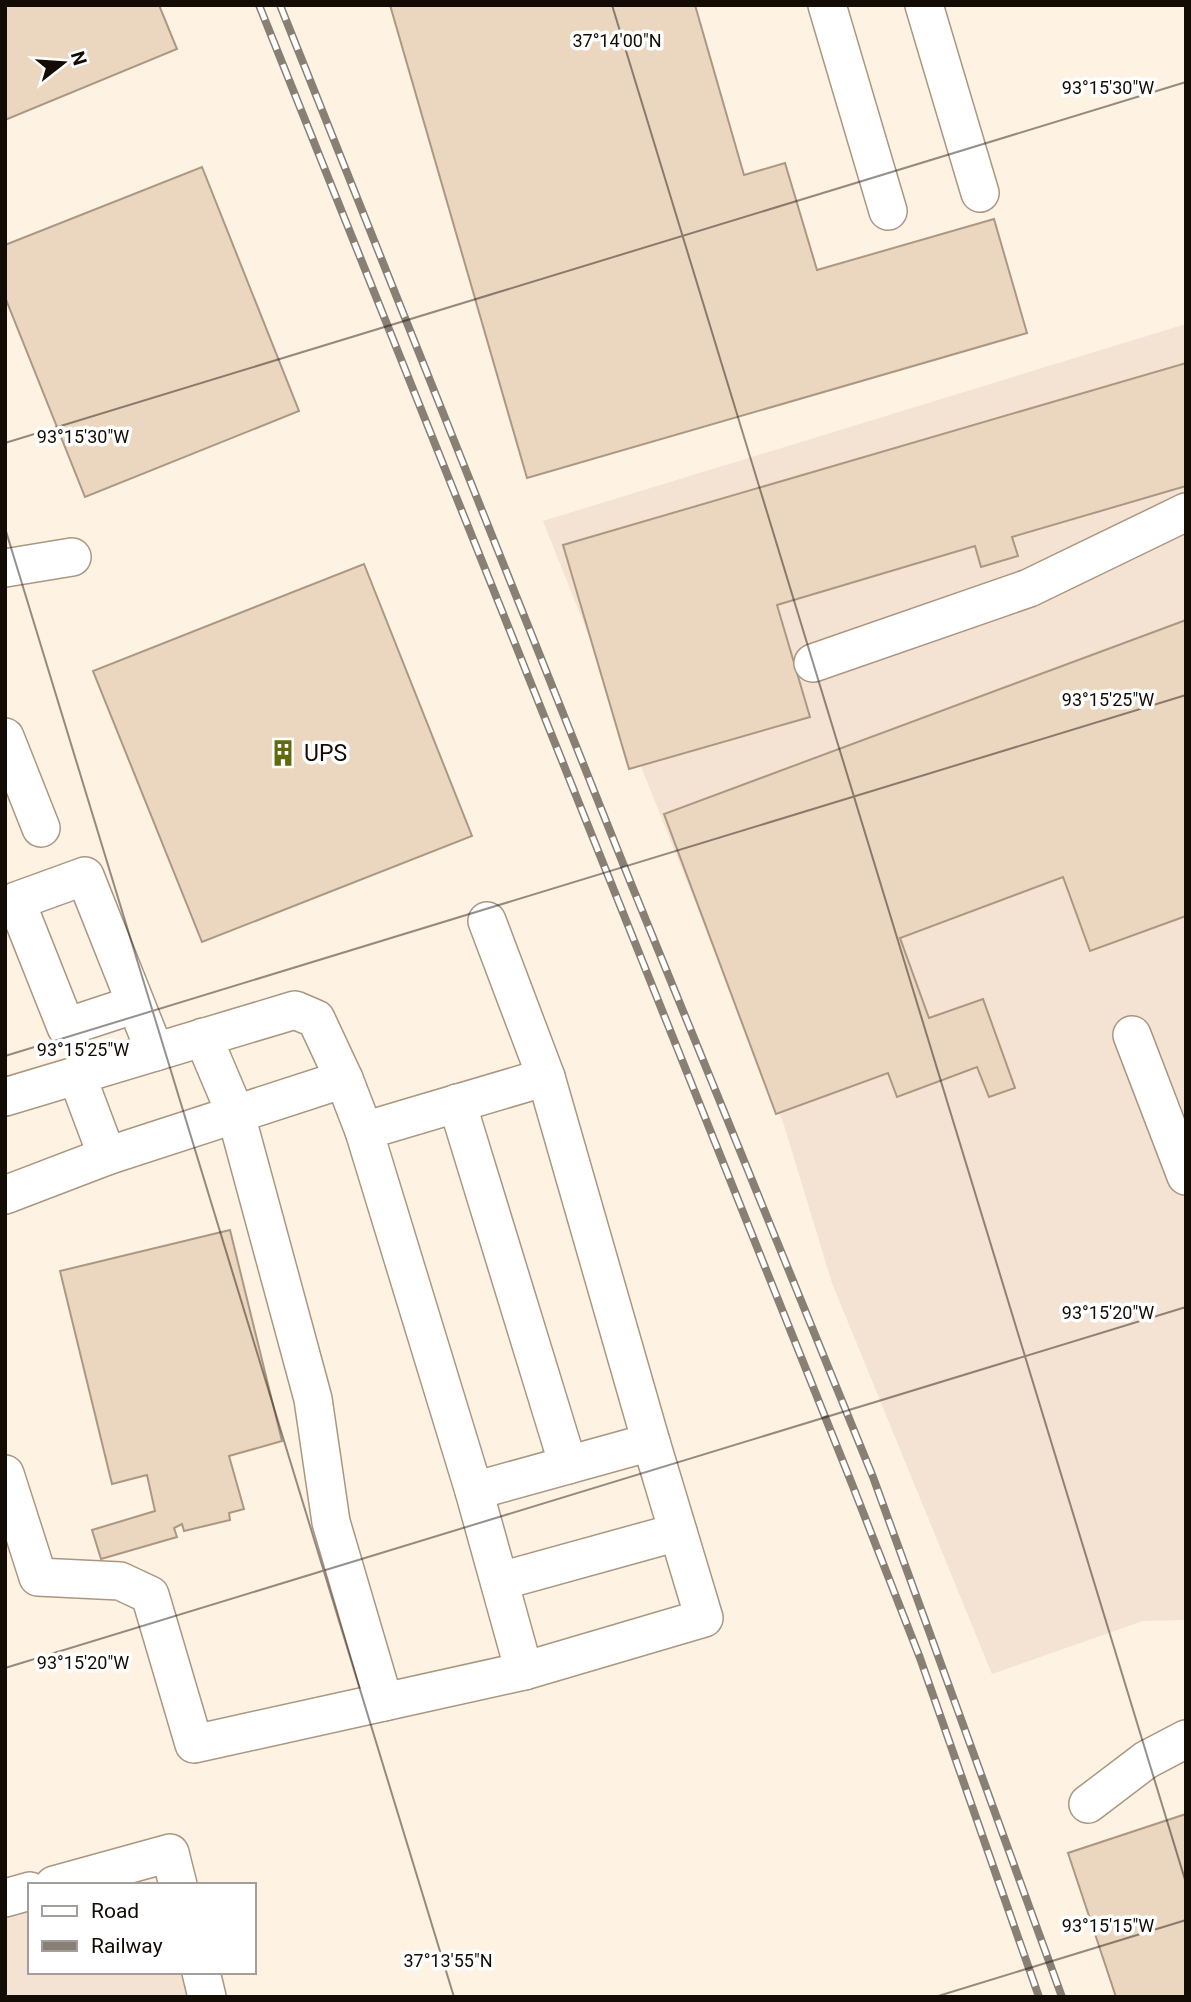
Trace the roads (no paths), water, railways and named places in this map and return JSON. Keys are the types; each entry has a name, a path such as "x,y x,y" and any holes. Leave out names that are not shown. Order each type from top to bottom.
{"street":[{"path":"827,5 888,211"},
{"path":"924,5 980,194"},
{"path":"813,663 1029,587 1186,512"},
{"path":"5,568 72,557"},
{"path":"5,737 41,828"},
{"path":"7,1485 38,1577 120,1581 149,1595 194,1744 524,1671 704,1618 546,1077 487,921"},
{"path":"136,1004 155,1052"},
{"path":"5,1097 295,1010 316,1018 364,1131 501,1581 524,1671"},
{"path":"1132,1035 1186,1176"},
{"path":"203,1037 236,1115 313,1399 331,1522 383,1702"},
{"path":"77,1076 107,1156"},
{"path":"364,1131 546,1077"},
{"path":"5,1195 107,1156 344,1079"},
{"path":"457,1103 568,1465"},
{"path":"474,1491 651,1443"},
{"path":"501,1581 678,1532"},
{"path":"1088,1804 1146,1760 1186,1739"},
{"path":"69,1883 174,1869"},
{"path":"5,1898 28,1892"},
{"path":"201,1974 207,1997"}],"railway":[{"path":"259,5 852,1484 920,1658 1039,1997"},
{"path":"280,5 630,881 873,1477 1062,1997"}],"place":[{"name":"UPS","path":"283,753"}]}
